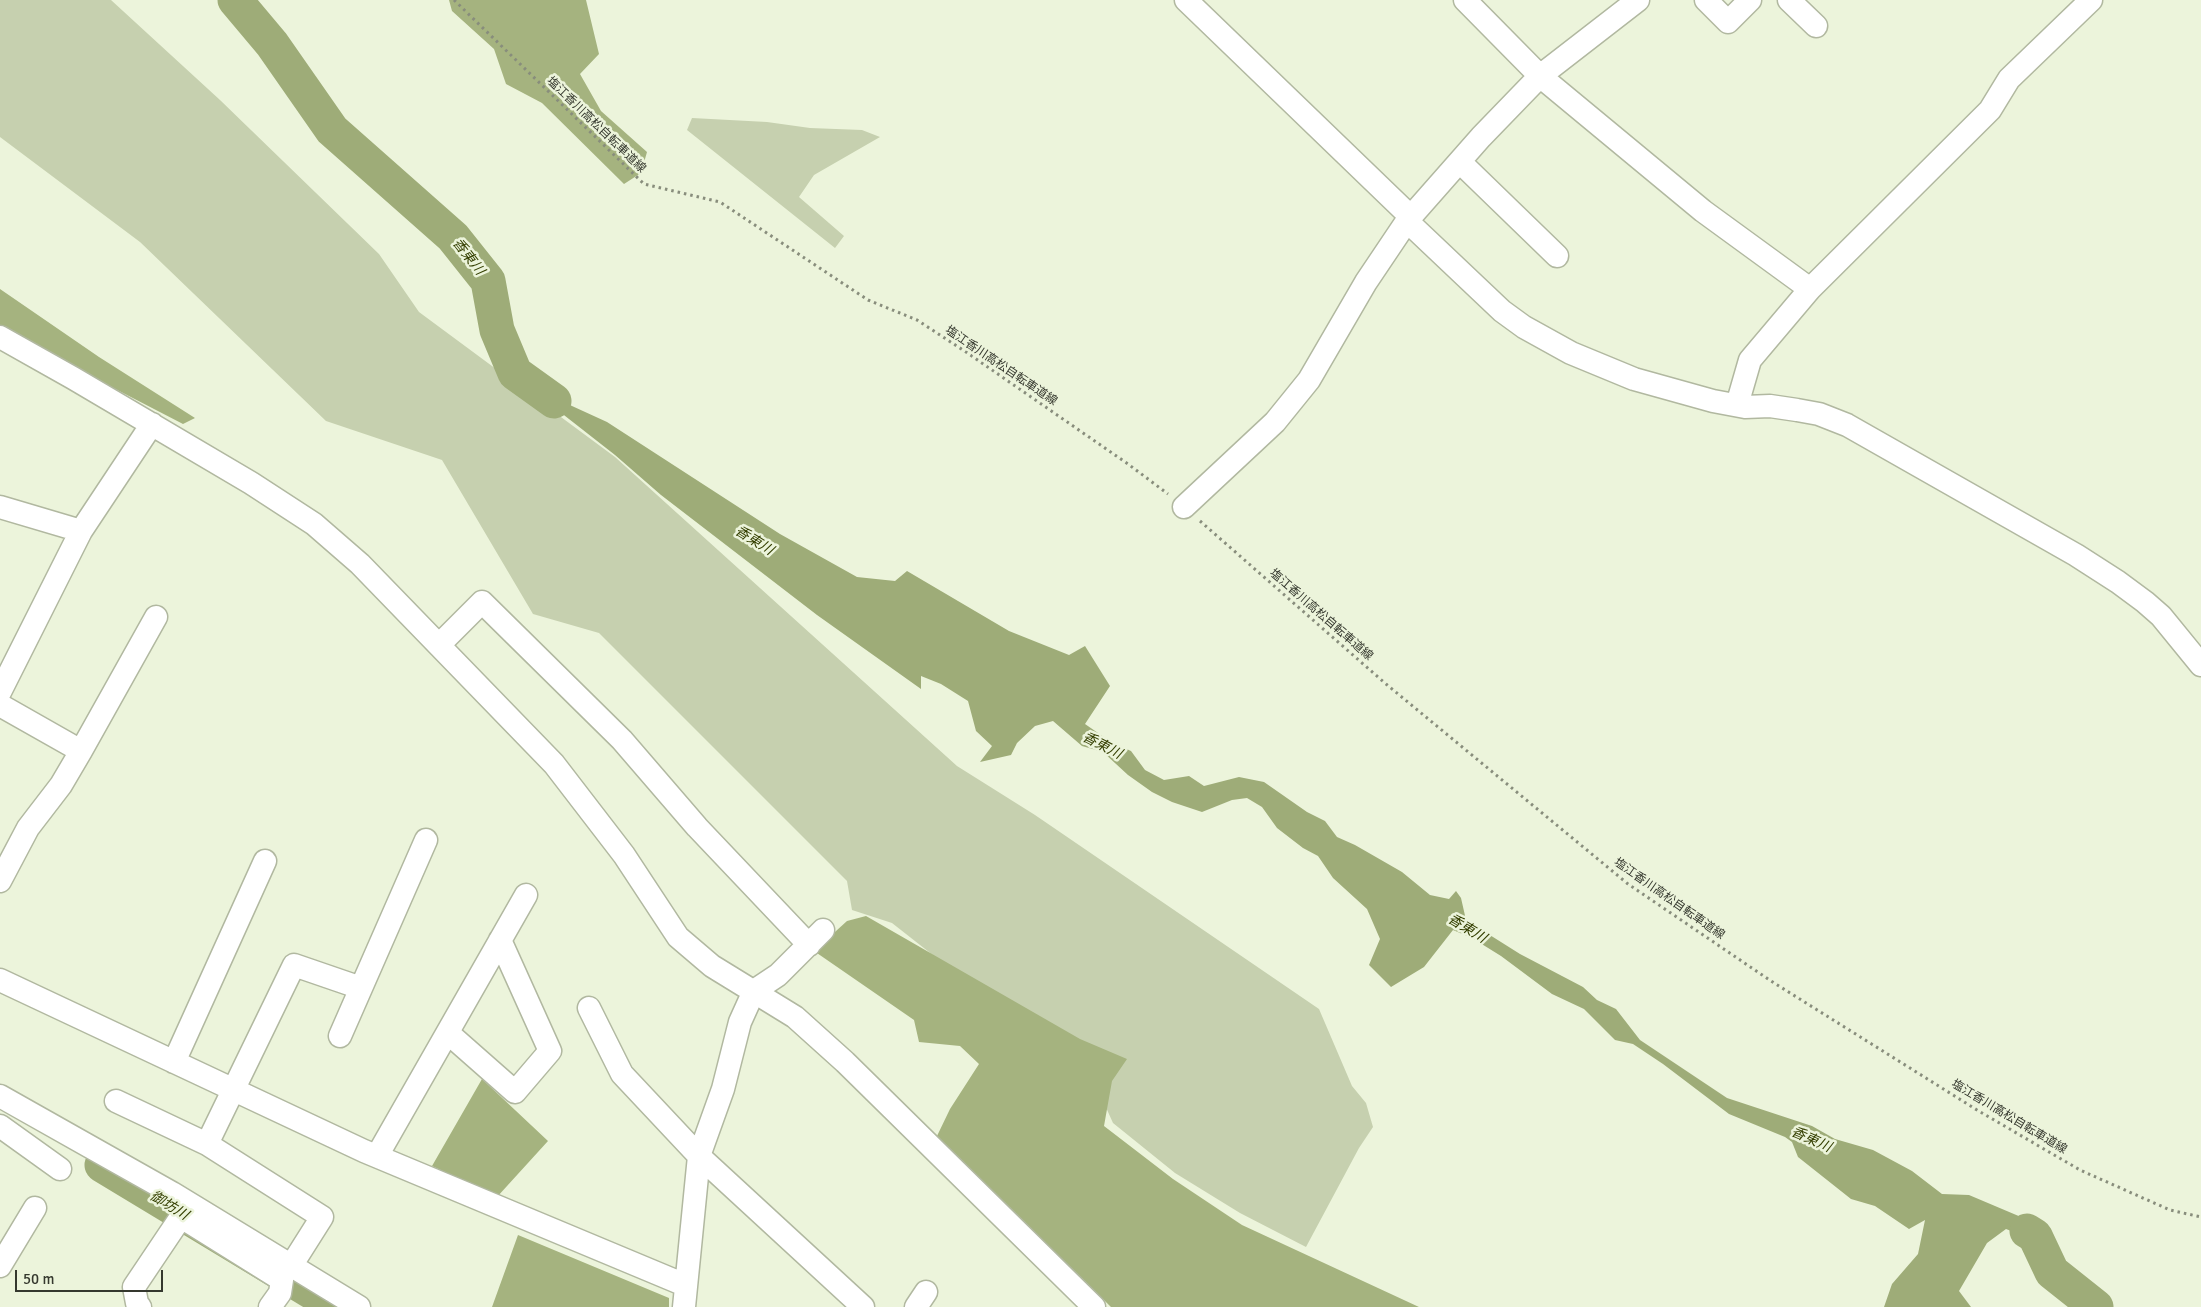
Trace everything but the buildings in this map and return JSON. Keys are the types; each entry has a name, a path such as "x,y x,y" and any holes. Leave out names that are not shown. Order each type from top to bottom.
{"street":[{"path":"1186,0 1502,311 1524,327 1571,353 1634,379 1713,401 1737,405 1770,406 1819,414 1847,425 2076,555 2118,582 2160,616 2201,665"},
{"path":"1465,0 1540,76 1703,211 1810,289"},
{"path":"1184,507 1275,422 1309,380 1366,282 1409,219 1512,103 1540,76 1638,0"},
{"path":"1706,0 1728,22 1750,0"},
{"path":"1789,0 1816,26"},
{"path":"1737,405 1750,360 1810,289 1990,110 2009,80 2091,0"},
{"path":"1460,162 1557,256"},
{"path":"0,337 252,483 314,524 360,564 554,764 624,855 678,937 712,966 795,1017 845,1062 1094,1307"},
{"path":"0,692 81,531 152,424"},
{"path":"0,507 81,531"},
{"path":"0,980 377,1156 684,1296 699,1156 723,1089 740,1022 754,991 778,975 816,937 697,826 622,740 482,602 439,645"},
{"path":"0,881 28,828 61,785 156,617"},
{"path":"0,705 81,751"},
{"path":"340,1036 426,840"},
{"path":"174,1062 265,861"},
{"path":"377,1156 526,895"},
{"path":"448,1033 515,1092 550,1051 500,940"},
{"path":"207,1144 232,1089 294,965 361,988"},
{"path":"589,1008 622,1074 699,1156 863,1307"},
{"path":"0,1096 172,1193 359,1307"},
{"path":"116,1101 207,1144 322,1218 291,1266"},
{"path":"0,1126 60,1169"},
{"path":"0,1266 35,1208"},
{"path":"140,1307 137,1303 134,1287 181,1217 282,1280 280,1293 270,1307"}],"path":[{"name":"塩江香川高松自転車道線","path":"454,0 644,184 720,202 868,300 917,320 1128,464 1184,507 1386,684 1628,884 1771,981 1977,1110 2071,1165 2170,1210 2201,1217"}],"shaded area":[{"path":"0,0 111,0 220,100 379,254 419,312 615,457 957,766 1035,815 1319,1009 1352,1086 1366,1103 1373,1127 1359,1148 1306,1247 1240,1213 1175,1173 1113,1123 1081,1052 971,985 892,923 852,910 847,881 599,633 533,614 442,460 326,421 140,242 0,137"},
{"path":"449,0 586,0 599,54 580,74 601,111 647,152 641,173 624,184 542,103 506,84 494,49 452,11"},
{"path":"692,118 767,122 810,128 862,130 880,137 814,175 799,197 844,236 835,248 687,130"},
{"path":"0,289 99,357 195,418 183,424 67,364 0,326"},
{"path":"866,916 1080,1039 1127,1059 1112,1081 1104,1126 1173,1179 1242,1225 1419,1307 1111,1307 937,1136 950,1109 979,1064 960,1046 919,1042 914,1020 814,951 847,921"},
{"path":"482,1079 548,1141 497,1197 432,1166"},
{"path":"518,1235 669,1298 669,1307 492,1307"}],"water":[{"path":"515,373 572,406 607,422 780,534 857,577 895,581 907,571 1009,631 1069,655 1085,646 1110,686 1085,724 1111,742 1131,751 1145,770 1164,780 1189,776 1204,786 1239,777 1264,782 1307,812 1325,821 1337,837 1402,872 1430,895 1449,899 1456,891 1461,898 1466,920 1520,954 1583,987 1597,1000 1616,1009 1640,1040 1727,1098 1812,1126 1835,1139 1873,1150 1912,1171 1942,1194 1969,1195 2021,1217 2027,1224 2036,1228 2048,1245 2054,1256 2052,1272 2040,1261 2032,1239 2006,1229 1987,1243 1959,1291 1971,1307 1884,1307 1892,1284 1918,1254 1925,1220 1909,1229 1875,1206 1851,1199 1798,1157 1792,1142 1785,1137 1729,1114 1663,1064 1633,1044 1615,1040 1584,1009 1552,994 1501,956 1472,938 1453,930 1424,967 1391,987 1369,965 1380,939 1367,909 1333,878 1318,856 1303,848 1277,828 1262,807 1247,798 1232,800 1202,812 1172,802 1152,792 1128,775 1103,752 1082,746 1053,721 1035,726 1017,743 1011,755 980,762 992,746 976,731 968,701 941,684 921,676 921,689 817,615 661,495 615,455 537,394"}],"waterway":[{"name":"香東川","path":"235,0 272,44 332,130 453,237 488,281 497,330 515,373 554,401"},
{"name":"御坊川","path":"102,1165 337,1307"},
{"name":"香東川","path":"2027,1231 2035,1236 2052,1272 2096,1307"}]}
